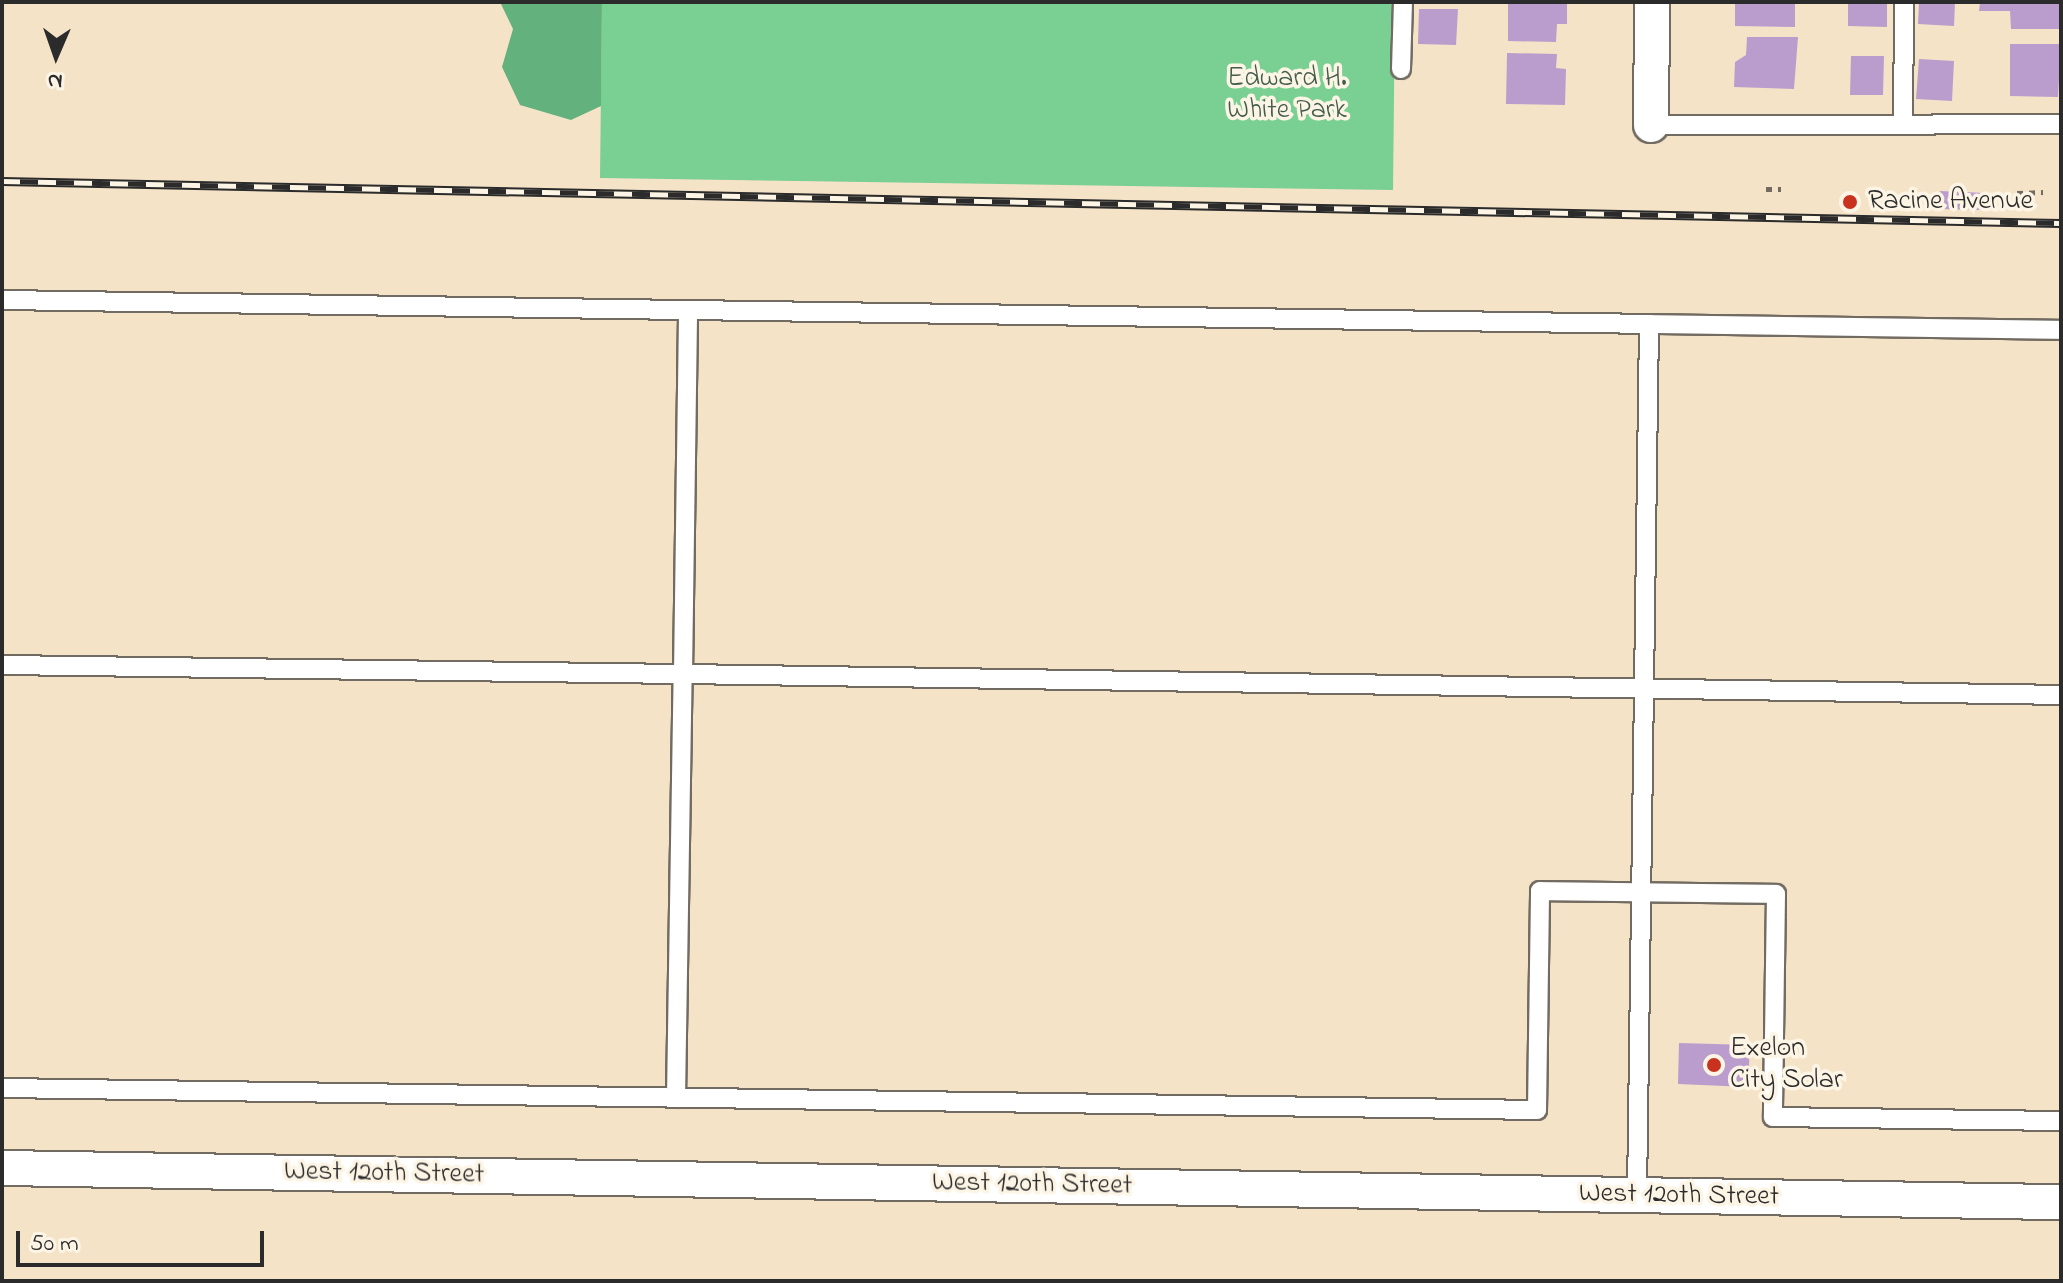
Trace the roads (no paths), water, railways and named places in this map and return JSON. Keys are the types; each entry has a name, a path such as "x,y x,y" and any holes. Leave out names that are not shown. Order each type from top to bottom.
{"street":[{"path":"1651,125 1652,2"},
{"name":"West 120th Street","path":"2,1168 2061,1202"}],"lane":[{"path":"1401,69 1403,2"},
{"path":"1903,124 1904,2"},
{"path":"1651,125 2061,124"},
{"path":"2,300 2061,330"},
{"path":"676,1098 688,310"},
{"path":"1637,1195 1649,324"},
{"path":"2,665 2061,695"},
{"path":"2,1088 1537,1110 1540,891 1776,894 1773,1117 2061,1121"}],"railway":[{"path":"2,181 2061,223"}],"place":[{"name":"Racine Avenue","path":"1850,202"},
{"name":"Exelon City Solar","path":"1714,1065"}],"park label":[{"name":"Edward H. White Park","path":"1287,95"}]}
